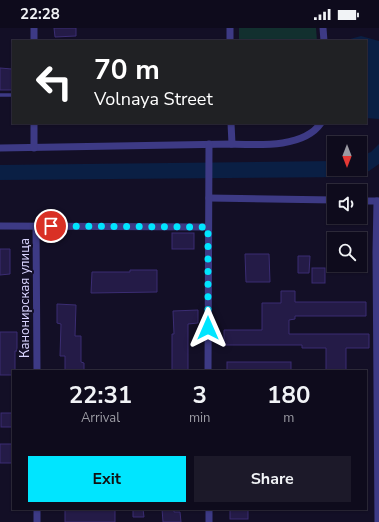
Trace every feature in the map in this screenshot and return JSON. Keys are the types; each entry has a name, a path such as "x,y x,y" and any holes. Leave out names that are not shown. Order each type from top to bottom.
{"street":[{"path":"34,28 34,40"},
{"path":"230,28 230,40"},
{"path":"324,28 324,40"},
{"path":"34,124 34,148"},
{"path":"232,124 232,144"},
{"path":"0,148 209,144 259,145 282,143 300,138 318,128 320,124"},
{"path":"208,370 209,144"},
{"path":"209,198 327,200"},
{"path":"367,201 378,201 376,260 378,522"},
{"path":"0,226 208,227"},
{"name":"Канонирская улица","path":"36,226 37,370"},
{"path":"37,510 37,522"},
{"path":"209,510 209,522"}],"lane":[{"path":"0,95 12,95"}],"green space":[{"path":"239,28 316,28 317,40 239,40"}],"water":[{"path":"361,36 379,41 379,119 367,118 367,40 347,40"},
{"path":"379,144 379,164 367,172 367,153 371,152"},
{"path":"327,161 327,176 355,176 0,180 0,165"}],"building":[{"path":"54,28 76,28 76,36 55,37"},
{"path":"0,68 12,69 12,90 0,90"},
{"path":"172,233 194,233 194,249 172,249"},
{"path":"0,249 10,249 10,274 0,275"},
{"path":"245,254 269,254 270,282 246,282"},
{"path":"298,256 310,256 309,273 298,273"},
{"path":"312,268 325,268 325,283 312,283"},
{"path":"130,270 157,270 157,292 91,293 92,272 130,272"},
{"path":"281,291 295,291 295,302 366,302 366,316 295,316 295,319 289,320 289,334 369,334 369,348 346,348 346,370 326,370 326,348 302,348 302,345 224,345 224,330 262,330 262,303 281,303"},
{"path":"57,304 76,305 75,336 81,336 81,362 84,363 84,370 65,370 65,356 60,356 61,324 57,323"},
{"path":"198,310 198,323 188,324 188,370 172,370 172,334 174,334 173,311"},
{"path":"0,332 17,332 15,370 12,370 12,375 0,375"},
{"path":"227,362 291,362 291,370 227,370"},
{"path":"1,413 12,413 12,427 1,427"},
{"path":"0,444 12,444 12,463 0,463"},
{"path":"65,510 115,510 115,522 65,522"},
{"path":"133,510 143,510 144,517 133,517"},
{"path":"162,510 174,510 174,512 180,512 181,522 163,522"},
{"path":"230,510 248,510 248,519 230,519"}],"route":[{"path":"51,226 208,227 208,328"}]}
